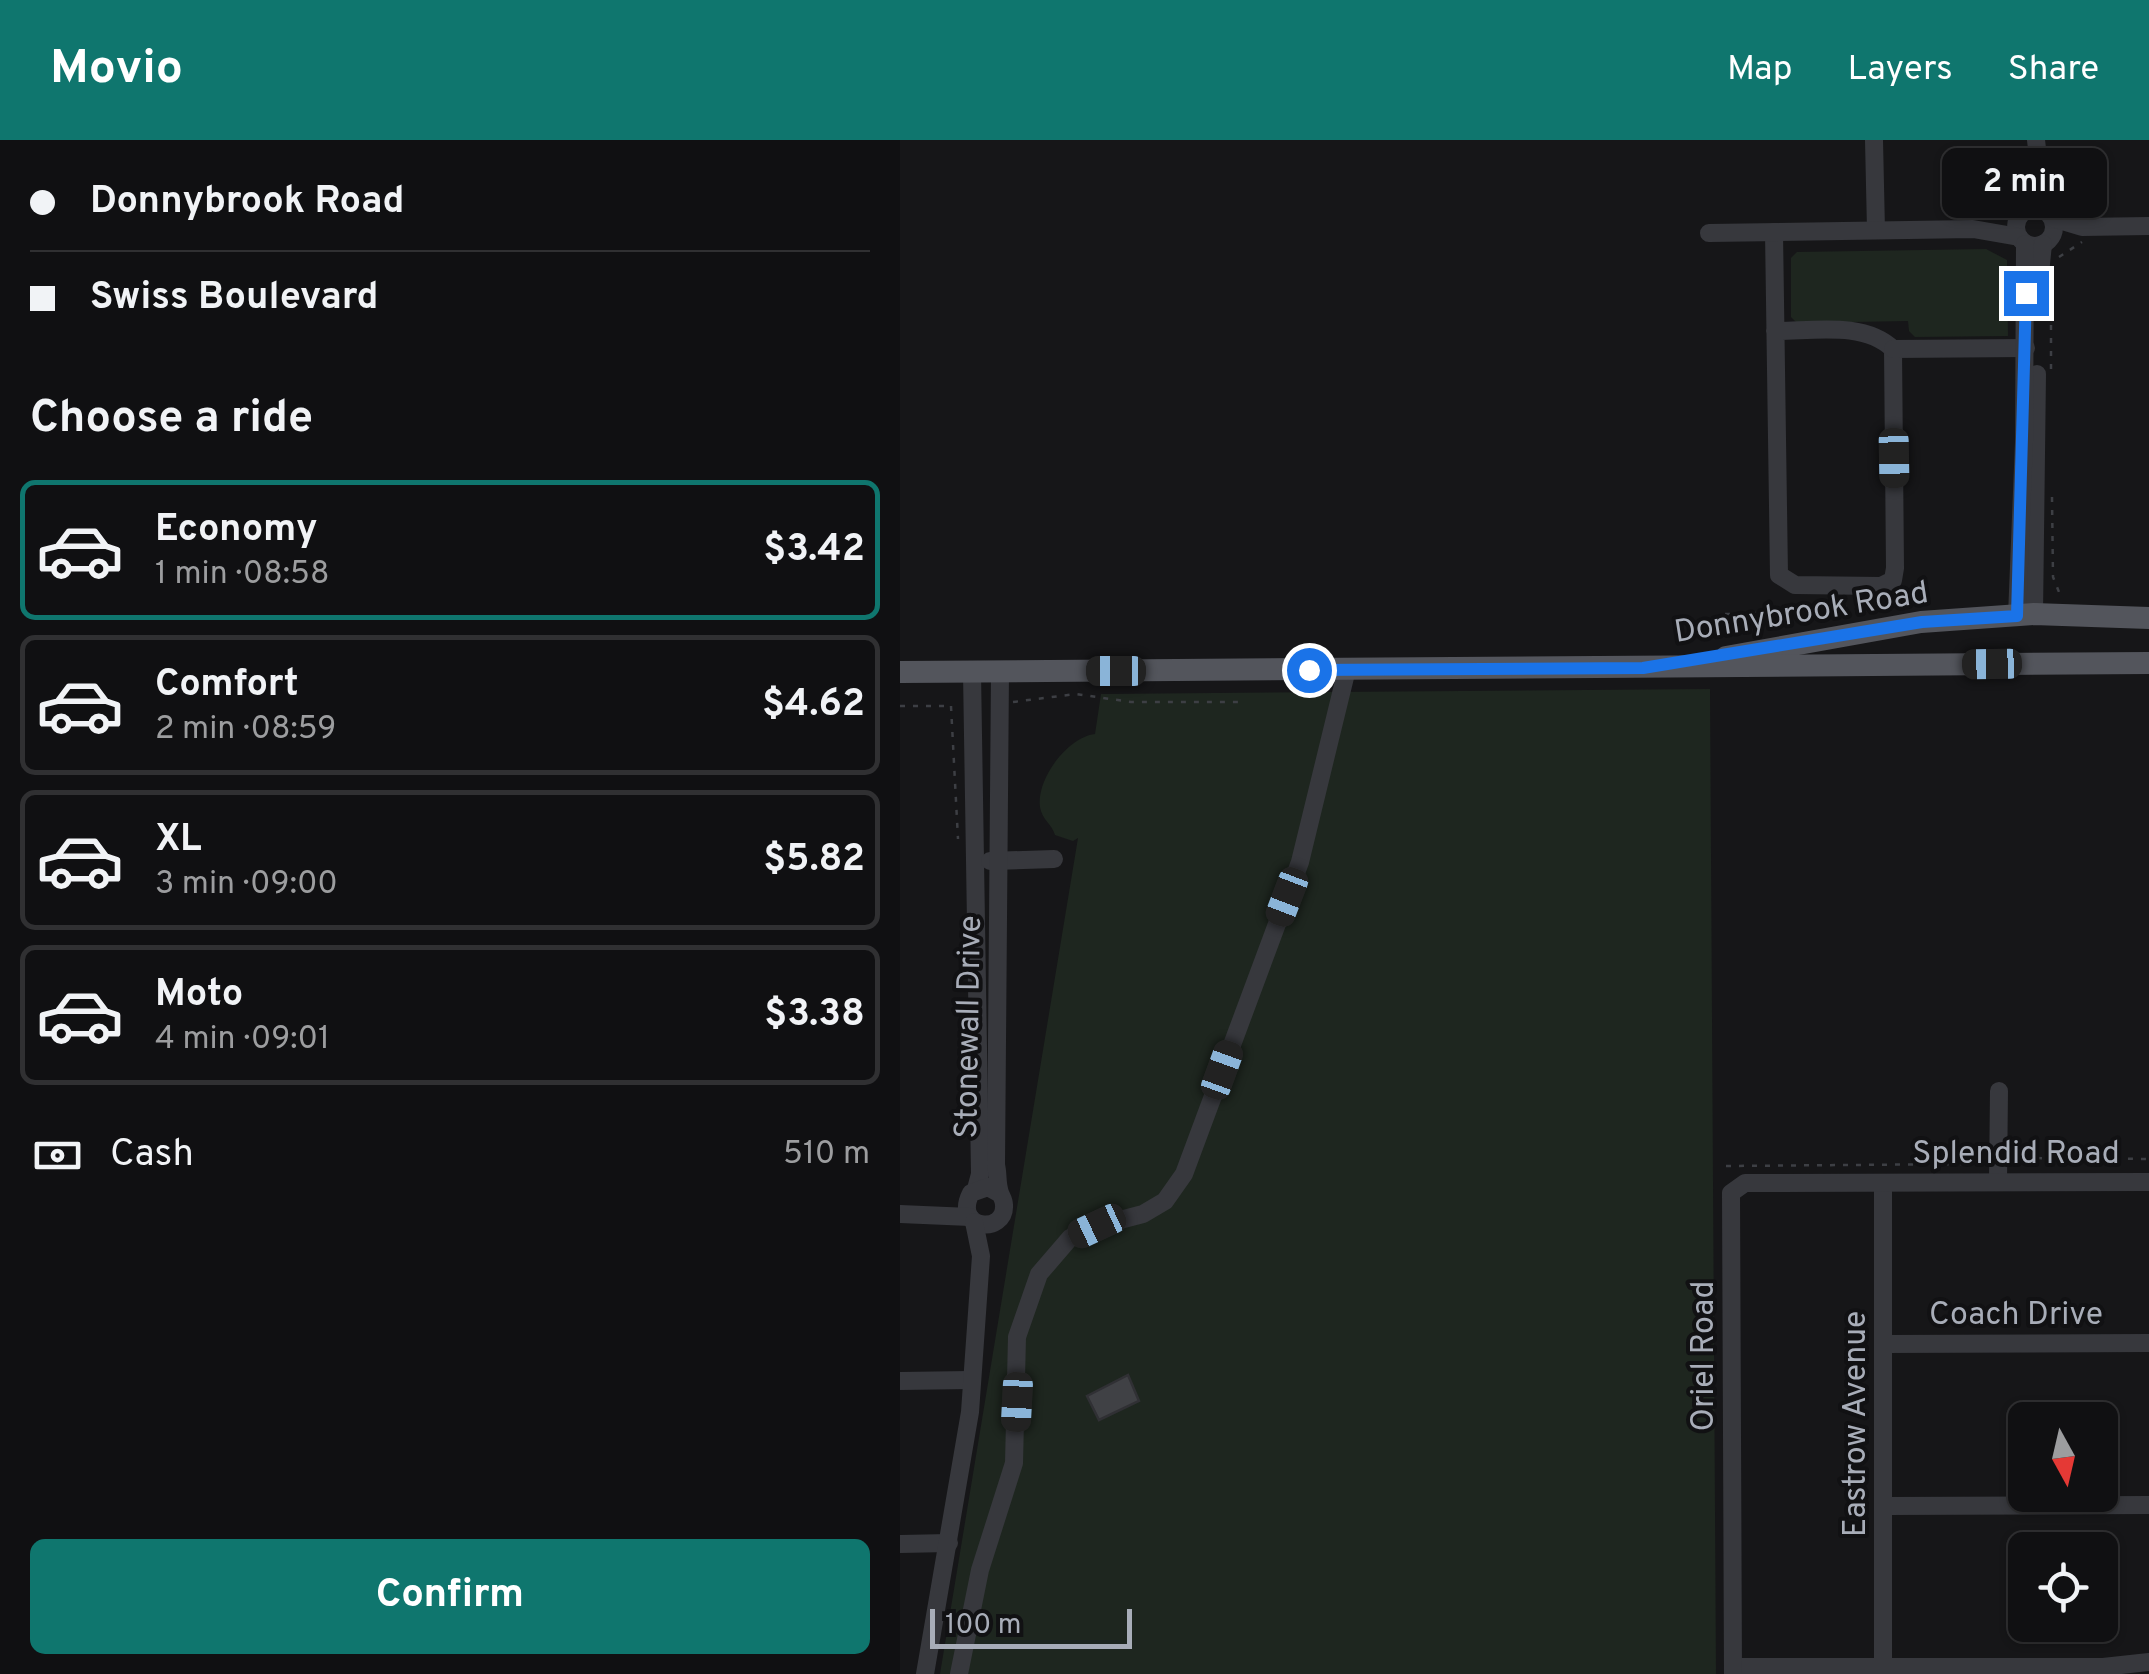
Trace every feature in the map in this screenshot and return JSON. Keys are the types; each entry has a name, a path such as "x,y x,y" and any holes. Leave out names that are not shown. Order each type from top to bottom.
{"main road":[{"name":"Donnybrook Road","path":"1643,668 1922,622 2029,610 2149,618"},
{"name":"Donnybrook Road","path":"900,672 2149,663"}],"street":[{"path":"1874,140 1876,230"},
{"path":"2029,610 2026,348 2036,140"},
{"path":"1709,233 2149,226"},
{"path":"2029,610 2037,312 2034,228"},
{"path":"1774,232 1779,575 1796,585 1880,586 1893,580 1893,349"},
{"path":"1774,331 1865,332 1893,349 2026,348"},
{"path":"959,1674 980,1570 1014,1463 1017,1337 1039,1274 1070,1238 1143,1214 1165,1201 1184,1174 1300,862 1347,669"},
{"name":"Stonewall Drive","path":"924,1674 970,1412 981,1256 972,1207 980,1174 972,672"},
{"name":"Stonewall Drive","path":"999,1193 996,1165 1000,672"},
{"path":"975,862 1054,858"},
{"path":"977,1029 1019,1027"},
{"path":"1998,1091 1998,1182"},
{"name":"Splendid Road","path":"1884,1183 2149,1182"},
{"name":"Oriel Road","path":"1733,1671 1731,1192 1745,1183 1884,1183"},
{"name":"Eastrow Avenue","path":"1883,1666 1884,1183"},
{"path":"900,1204 972,1207 986,1225 998,1220 1004,1204 999,1193 988,1187 972,1207 900,1214"},
{"name":"Stonewall Drive","path":"981,1256 998,1220"},
{"name":"Coach Drive","path":"1883,1344 2149,1343"},
{"path":"900,1381 970,1380"},
{"path":"1885,1506 2149,1505"},
{"path":"900,1544 949,1543"},
{"path":"1733,1671 1883,1666 2103,1671 2149,1662"}],"path":[{"path":"2029,610 2062,598"},
{"path":"1725,614 1788,613 1842,605 1921,604"},
{"path":"1000,705 1076,694 1131,702 1241,702"},
{"path":"900,706 972,706"},
{"path":"1726,1166 1967,1164 1986,1148 2015,1150 2023,1158 2149,1159"}],"shaded area":[{"path":"1986,249 2007,260 2008,336 1915,337 1909,331 1908,321 1797,323 1791,317 1791,258 1797,252"},
{"path":"1710,689 1716,1674 940,1674 1078,838 1073,841 1055,835 1041,811 1040,796 1056,761 1074,743 1095,734 1101,694"}],"building":[{"path":"1128,1375 1139,1401 1099,1420 1087,1396"}],"route":[{"path":"1309,670 1643,668 1922,622 2017,616 2026,293"}]}
